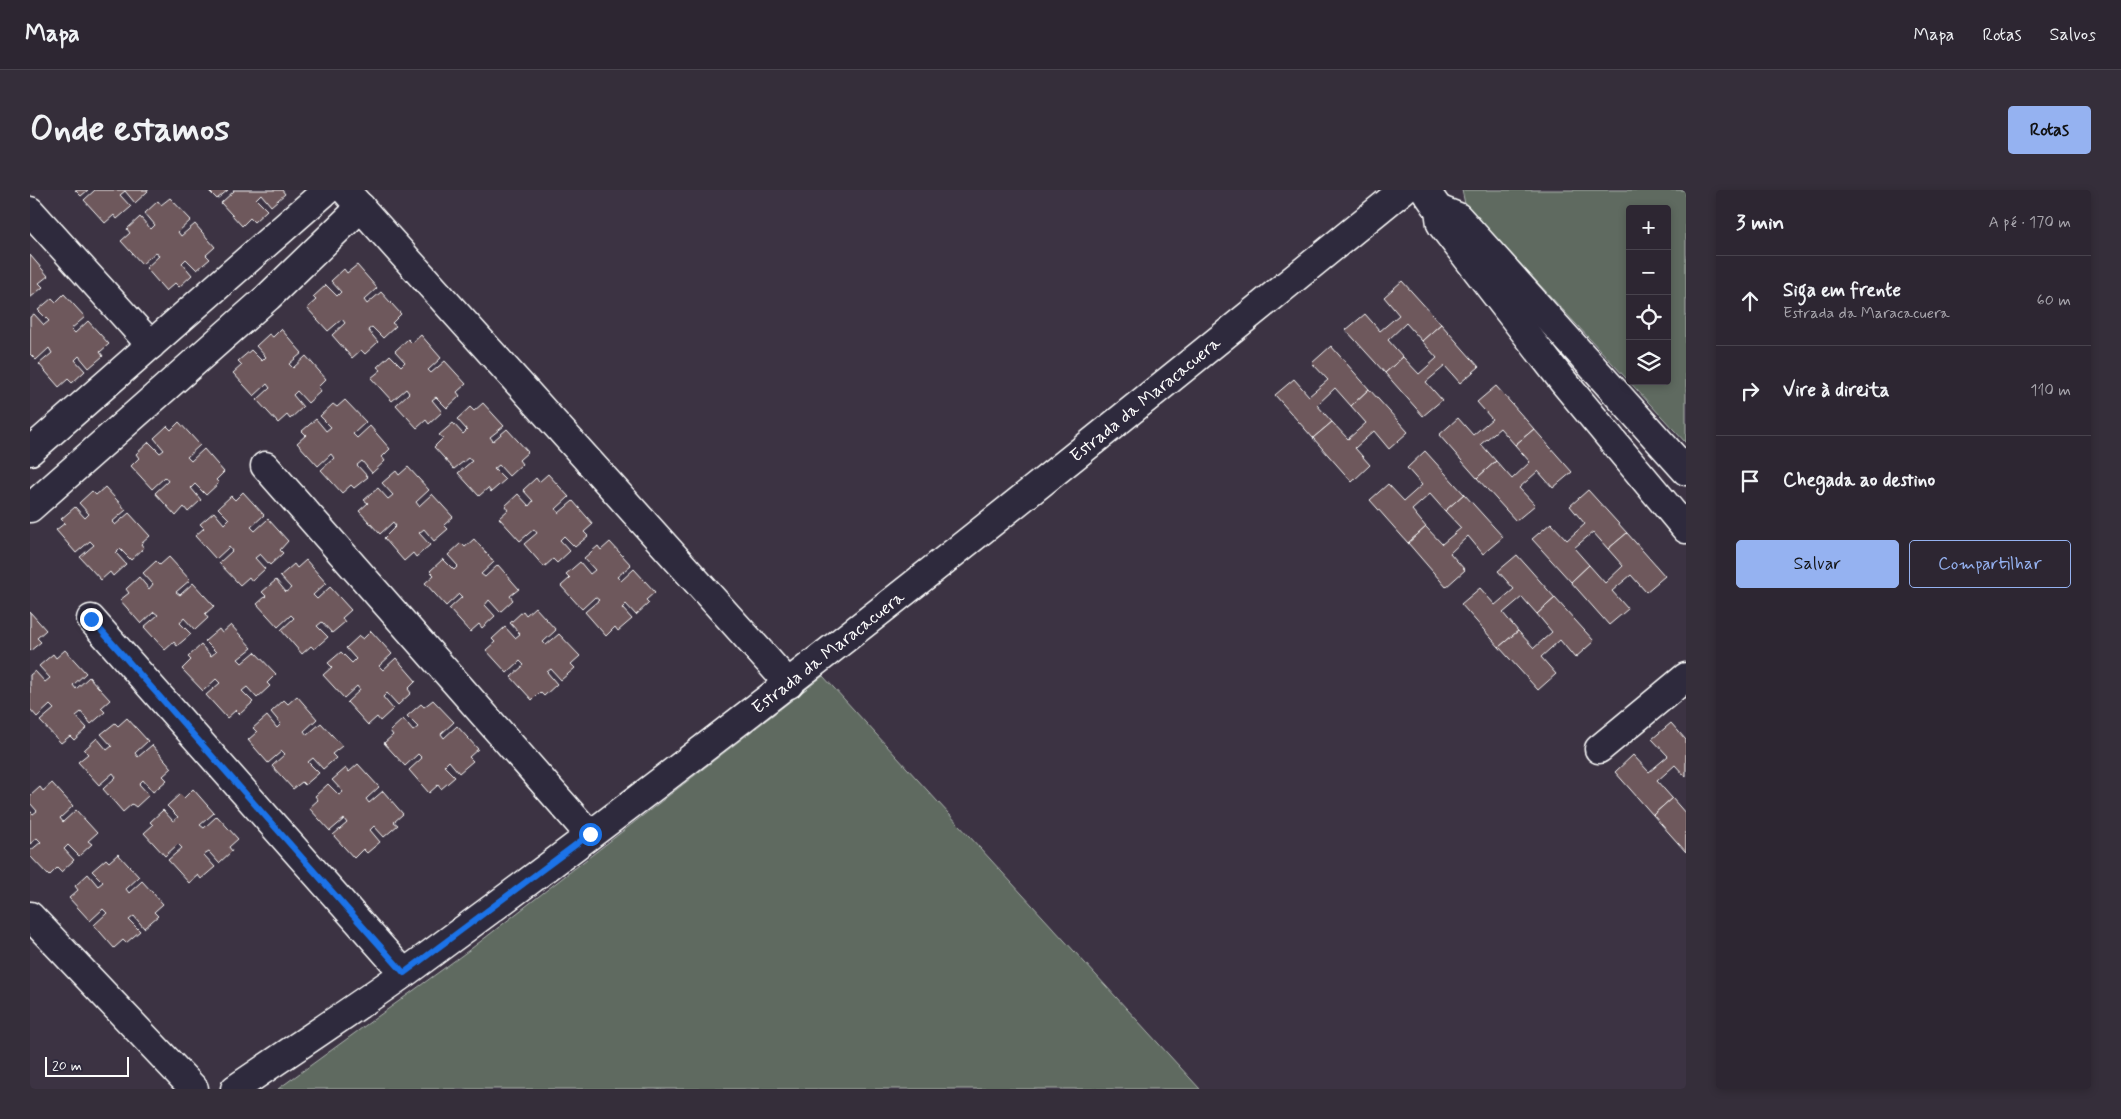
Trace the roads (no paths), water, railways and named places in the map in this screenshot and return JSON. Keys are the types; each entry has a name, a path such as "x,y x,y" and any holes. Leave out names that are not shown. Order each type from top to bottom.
{"street":[{"path":"30,451 327,190"},
{"name":"Estrada da Maracacuera","path":"235,1089 404,973 788,684 1227,334 1404,190"},
{"path":"30,508 268,297 353,198 788,684"},
{"path":"1432,200 1458,216 1686,471"},
{"path":"1432,200 1441,224 1483,279 1562,380 1686,529"},
{"path":"30,211 151,345"},
{"path":"265,466 590,834"},
{"path":"91,619 404,973"},
{"path":"1600,749 1686,677"},
{"path":"30,916 194,1089"}]}
